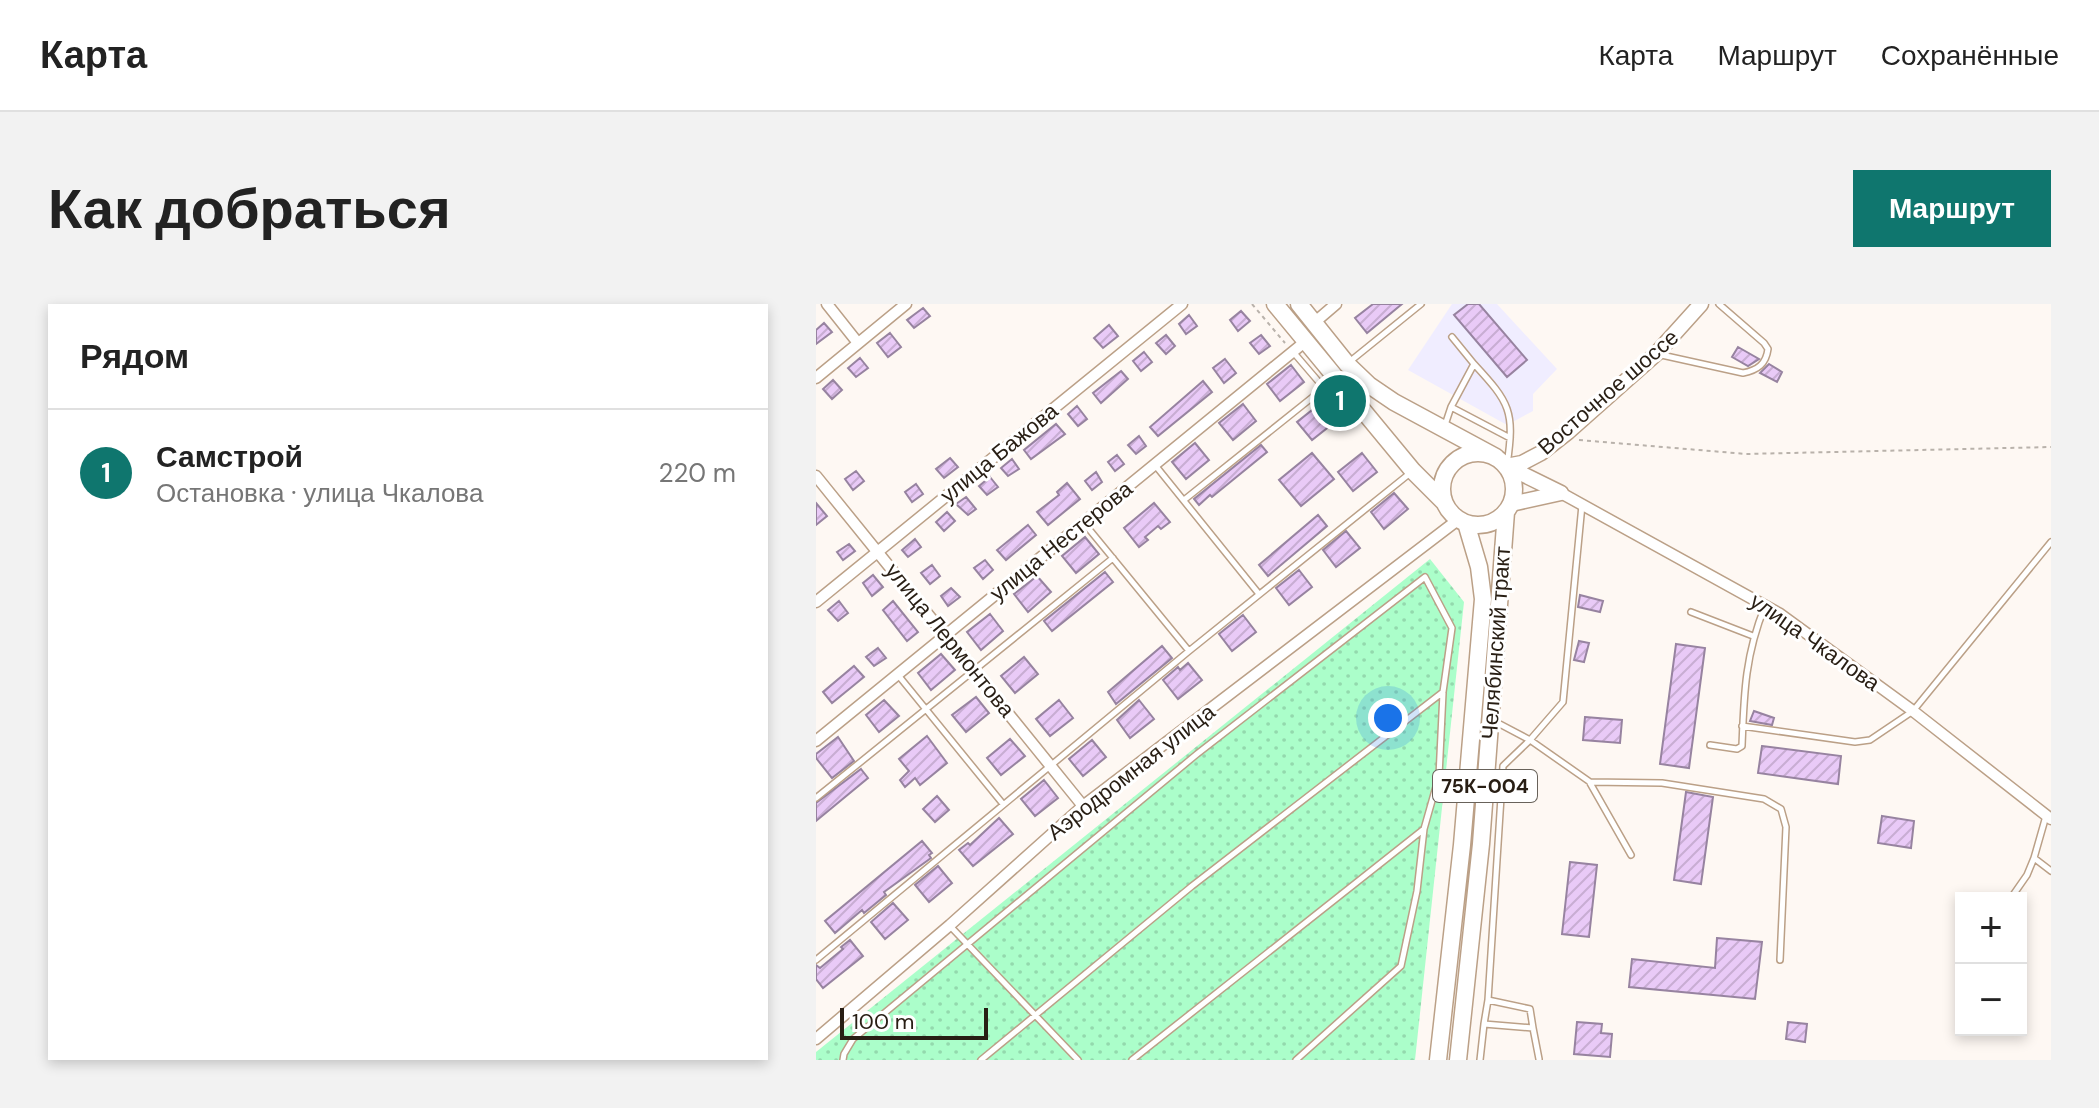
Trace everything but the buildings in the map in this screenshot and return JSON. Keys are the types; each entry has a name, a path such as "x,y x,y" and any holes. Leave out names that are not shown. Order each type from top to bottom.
{"main road":[{"path":"1275,304 1300,347 1336,376 1413,471 1462,521 1490,523 1509,508 1515,491 1513,478 1501,461 1369,385 1336,376"},
{"path":"1299,304 1315,322 1336,376"},
{"path":"1444,502 1442,484 1449,466 1464,455 1483,453 1501,461"},
{"name":"Челябинский тракт","path":"1458,1060 1509,508"},
{"name":"Челябинский тракт","path":"1438,1060 1462,845 1483,599 1479,567 1462,521"}],"street":[{"path":"827,304 858,343"},
{"path":"816,378 906,304"},
{"name":"улица Бажова","path":"816,602 1182,304"},
{"path":"1315,322 1336,304"},
{"name":"Восточное шоссе","path":"1501,461 1522,463 1568,432 1656,354 1701,304"},
{"name":"улица Нестерова","path":"816,741 1300,347"},
{"path":"1501,461 1561,493"},
{"name":"улица Лермонтова","path":"818,483 878,552 1083,806"},
{"path":"1509,508 1561,493"},
{"name":"улица Чкалова","path":"1561,493 1766,605 1913,711 2049,817"},
{"name":"Аэродромная улица","path":"816,1039 1083,806 1462,521"}],"lane":[{"path":"1184,500 1421,304"},
{"path":"1656,354 1743,373 1754,371 1762,365 1768,349 1764,343 1719,304"},
{"path":"1452,337 1507,404 1510,438 1501,461"},
{"path":"1444,428 1451,407 1474,364"},
{"path":"1451,407 1510,438"},
{"path":"1155,464 1259,594"},
{"path":"816,960 1189,651 1413,471"},
{"path":"1486,780 1530,740 1563,702 1582,504"},
{"path":"1083,522 1189,651"},
{"path":"1742,726 1863,742 1877,736 1913,711 2051,542"},
{"path":"816,798 1113,558"},
{"path":"843,1060 853,1039 965,944 1197,754 1425,577 1452,628 1443,692 1439,776 1424,829 1417,891 1401,966 1296,1060"},
{"path":"1710,745 1739,749 1742,744 1753,636 1766,605"},
{"path":"1691,612 1753,636"},
{"path":"898,675 1004,804"},
{"path":"981,1060 1192,886 1443,692"},
{"path":"1491,719 1530,740 1590,782 1631,855"},
{"path":"1480,1060 1488,1000 1503,766"},
{"path":"1590,782 1662,783 1764,799 1781,809 1786,827 1780,960"},
{"path":"2015,892 2027,875 2049,817"},
{"path":"1132,1060 1424,829"},
{"path":"2034,858 2051,871"},
{"path":"950,925 1078,1060"},
{"path":"1488,1000 1530,1009 1539,1059"},
{"path":"1484,1024 1533,1028"}],"path":[{"path":"1252,304 1300,347"},
{"path":"1568,432 1576,440 1746,454 2051,447"}],"shaded area":[{"path":"1452,304 1497,304 1557,369 1533,394 1533,411 1507,425 1408,370"}],"green space":[{"path":"1430,559 1464,602 1415,1060 816,1060 816,1052"}],"place":[{"name":"Самстрой","path":"1340,401"}]}
